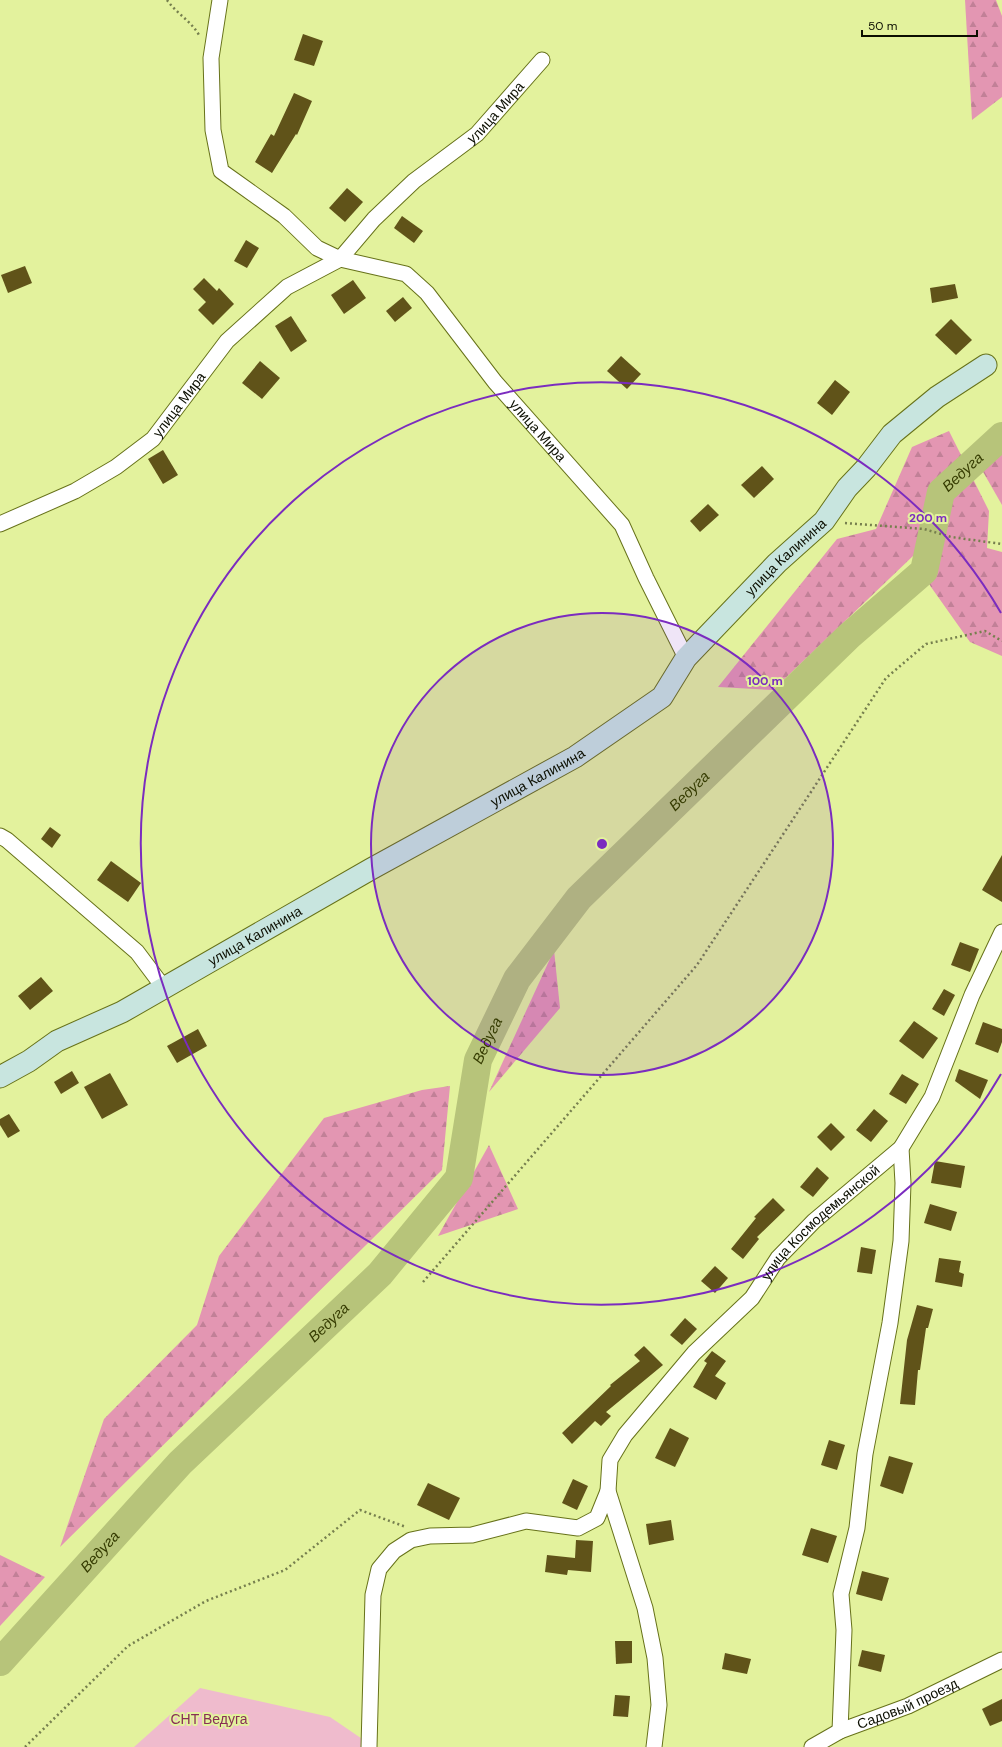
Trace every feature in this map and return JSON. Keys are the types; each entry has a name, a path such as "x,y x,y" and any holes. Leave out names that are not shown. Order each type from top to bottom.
{"street":[{"name":"улица Мира","path":"220,0 212,58 213,130 221,171 284,216 317,248 340,259 406,274 427,293 494,382 622,525 646,578 686,658"},
{"name":"улица Мира","path":"0,524 75,491 116,467 153,439 227,341 287,287 340,259 374,219 414,181 477,134 542,60"},
{"name":"улица Калинина","path":"0,1077 29,1061 57,1041 122,1012 371,869 575,757 662,697 686,658 777,563 824,521 847,488 866,468 892,434 937,397 986,365"},
{"path":"0,836 7,840 138,952 164,988"},
{"name":"улица Космодемьянской","path":"608,1491 610,1460 625,1435 694,1353 752,1298 778,1258 814,1221 901,1148 932,1097 972,995 1002,932"},
{"path":"840,1731 844,1630 841,1594 857,1528 865,1454 891,1315 901,1241 903,1183 901,1148"},
{"path":"369,1747 372,1595 379,1569 394,1551 411,1540 430,1536 472,1535 526,1521 578,1528 597,1518 608,1491"},
{"path":"608,1491 644,1608 655,1658 659,1705 654,1747"},
{"name":"Садовый проезд","path":"812,1747 840,1731 908,1706 1002,1660"}],"path":[{"path":"167,0 174,10 196,29 212,58"},
{"path":"824,521 924,529 950,537 1002,544"},
{"path":"423,1282 697,965 886,678 926,644 985,631 1002,641"},
{"path":"25,1747 128,1646 206,1601 286,1570 360,1510 430,1536"}],"green space":[{"path":"965,0 996,0 1002,16 1002,97 972,120"},
{"path":"949,431 989,511 987,548 1002,552 1002,656 970,642 931,587 913,556 773,690 718,687 837,539 876,529 912,447"},
{"path":"1002,454 1002,505 982,470"},
{"path":"554,950 560,1008 489,1092"},
{"path":"450,1086 442,1170 60,1547 104,1419 197,1325 219,1256 324,1118 422,1090"},
{"path":"489,1145 518,1209 438,1236"},
{"path":"0,1555 45,1577 0,1626"},
{"name":"СНТ Ведуга","path":"200,1688 330,1717 374,1747 134,1747"}],"building":[{"path":"303,34 323,41 314,66 294,60"},
{"path":"294,93 312,101 297,135 296,134 272,173 255,162 271,134 274,136"},
{"path":"347,188 363,202 345,222 329,208"},
{"path":"402,216 423,231 414,243 394,228"},
{"path":"246,240 259,248 247,268 234,261"},
{"path":"25,266 32,283 8,293 1,275"},
{"path":"204,278 217,291 219,288 234,304 213,325 198,310 206,302 193,289"},
{"path":"353,280 366,298 344,314 331,295"},
{"path":"955,284 958,298 932,303 930,288"},
{"path":"403,297 412,308 395,322 386,311"},
{"path":"291,316 307,341 291,352 275,326"},
{"path":"951,319 972,340 956,355 935,335"},
{"path":"621,356 641,374 627,389 607,371"},
{"path":"260,361 280,378 262,399 242,383"},
{"path":"835,380 850,392 832,415 817,403"},
{"path":"163,450 178,475 163,484 148,459"},
{"path":"762,466 774,479 754,498 741,485"},
{"path":"708,504 719,515 700,532 690,521"},
{"path":"50,827 61,835 52,848 41,839"},
{"path":"1002,855 1002,902 982,890"},
{"path":"111,861 141,883 128,902 97,880"},
{"path":"960,942 979,949 970,972 951,965"},
{"path":"41,977 53,991 30,1010 18,996"},
{"path":"944,989 955,995 944,1016 932,1009"},
{"path":"914,1021 938,1038 923,1059 899,1041"},
{"path":"983,1022 1002,1029 1002,1042 998,1053 975,1044"},
{"path":"198,1029 207,1046 177,1063 167,1046"},
{"path":"959,1069 988,1080 980,1099 955,1081"},
{"path":"72,1071 79,1083 61,1094 54,1082"},
{"path":"110,1073 128,1105 102,1119 84,1087"},
{"path":"902,1074 919,1084 906,1104 889,1094"},
{"path":"874,1109 888,1121 871,1142 856,1130"},
{"path":"9,1114 20,1131 8,1138 0,1125 0,1119"},
{"path":"831,1123 845,1137 831,1151 817,1137"},
{"path":"935,1161 965,1166 961,1188 931,1183"},
{"path":"817,1167 829,1178 813,1197 800,1187"},
{"path":"773,1198 785,1210 757,1237 759,1239 743,1259 731,1249 756,1218 754,1217"},
{"path":"930,1204 957,1212 951,1231 924,1223"},
{"path":"861,1247 876,1250 872,1274 857,1272"},
{"path":"939,1258 961,1261 959,1272 964,1274 962,1287 935,1282"},
{"path":"715,1266 728,1278 715,1293 701,1281"},
{"path":"917,1305 933,1309 928,1328 926,1328 920,1370 918,1370 915,1405 900,1404 907,1340"},
{"path":"685,1318 697,1329 682,1345 670,1335"},
{"path":"644,1346 663,1365 606,1412 611,1416 601,1426 595,1421 572,1444 562,1433 611,1386 610,1385 640,1361 634,1355"},
{"path":"712,1351 726,1361 715,1376 726,1383 716,1400 693,1387 707,1363 704,1361"},
{"path":"670,1428 689,1438 675,1467 655,1458"},
{"path":"829,1440 845,1445 837,1470 821,1465"},
{"path":"889,1456 913,1463 903,1494 880,1486"},
{"path":"573,1479 588,1486 577,1510 562,1503"},
{"path":"428,1483 460,1498 449,1520 417,1505"},
{"path":"671,1520 674,1540 649,1545 646,1524"},
{"path":"811,1528 837,1536 828,1563 802,1555"},
{"path":"576,1540 593,1541 591,1572 568,1570 567,1575 545,1572 547,1555 575,1558"},
{"path":"862,1571 889,1578 882,1601 856,1594"},
{"path":"615,1641 632,1641 632,1663 616,1664"},
{"path":"862,1650 885,1655 881,1672 858,1666"},
{"path":"725,1653 751,1659 747,1674 722,1669"},
{"path":"615,1695 630,1696 628,1717 613,1716"},
{"path":"1002,1699 1002,1721 990,1726 982,1709"}],"waterway":[{"name":"Ведуга","path":"0,1662 180,1463 380,1274 459,1178 478,1060 517,979 579,898 849,636 924,571 941,492 1002,436"}]}
